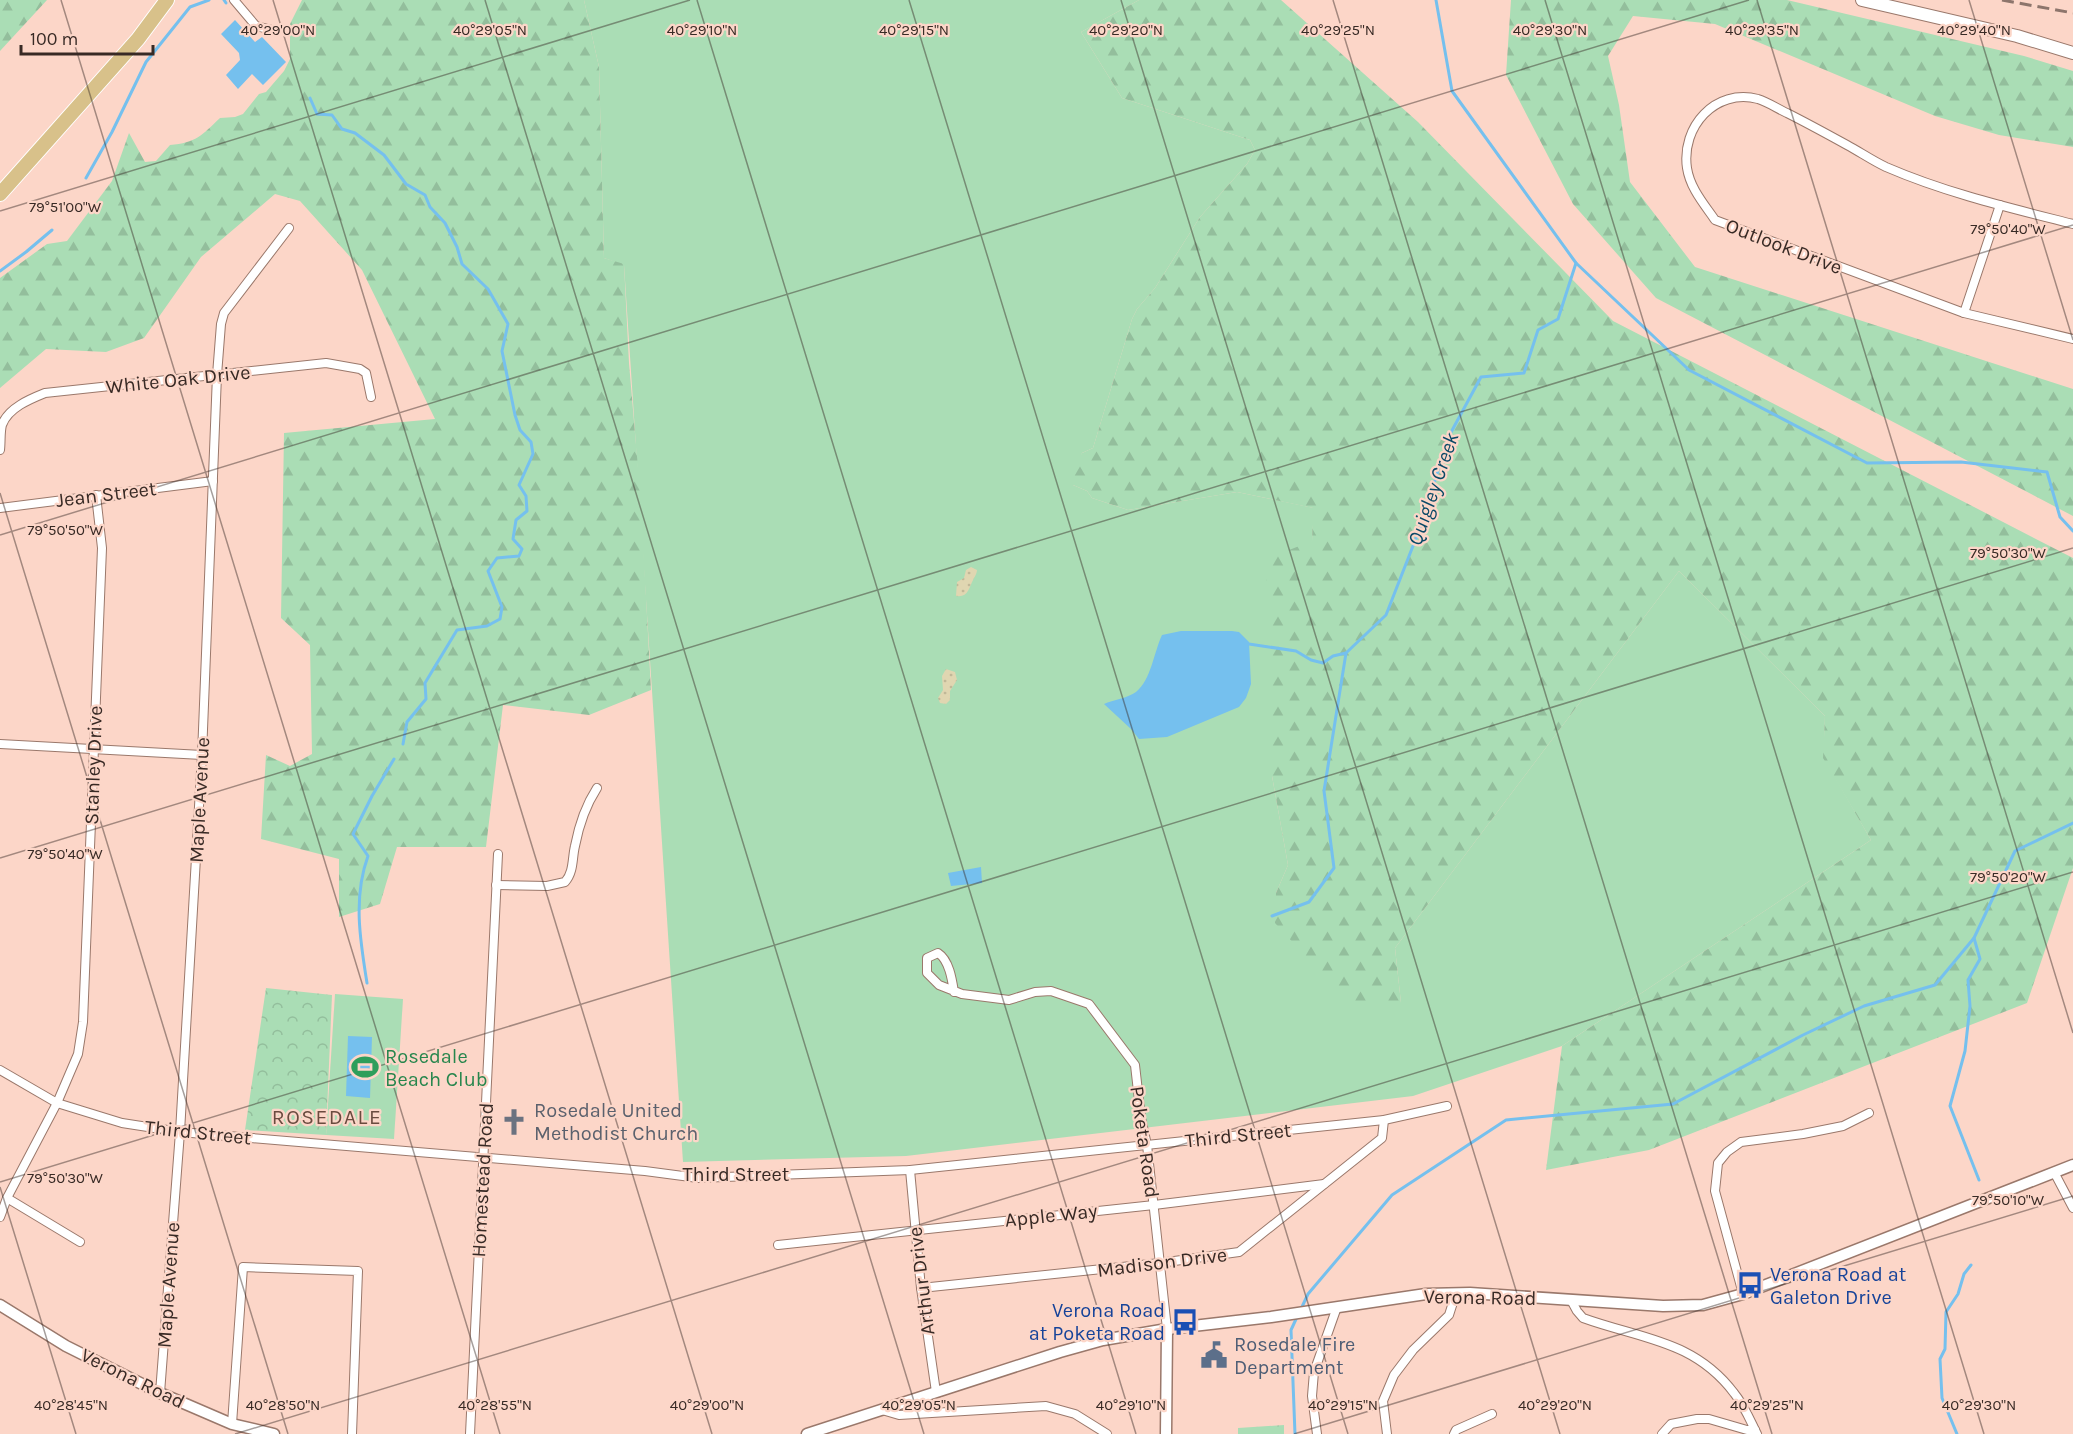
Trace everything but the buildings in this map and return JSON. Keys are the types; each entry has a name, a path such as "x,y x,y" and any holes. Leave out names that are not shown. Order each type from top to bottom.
{"main road":[{"path":"0,194 138,39 167,0"},
{"path":"1862,0 2017,36 2073,53"}],"street":[{"path":"234,0 256,26 272,30"},
{"name":"Outlook Drive","path":"2073,224 1940,188 1885,166 1821,130 1758,99 1738,98 1721,102 1707,110 1692,128 1687,146 1693,188 1715,220 1964,313 2073,339"},
{"path":"1964,313 2000,205"},
{"name":"Maple Avenue","path":"160,1393 180,1132 202,755 221,324 224,313 289,228"},
{"name":"White Oak Drive","path":"0,450 2,425 8,416 30,399 45,393 326,363 360,369 366,373 371,397"},
{"name":"Jean Street","path":"0,508 213,481"},
{"name":"Stanley Drive","path":"0,1216 6,1197 57,1103 78,1054 83,1022 102,548 96,495"},
{"path":"0,744 202,755"},
{"path":"496,885 547,886 565,882 571,872 575,844 582,820 597,788"},
{"name":"Homestead Road","path":"470,1434 498,854"},
{"name":"Poketa Road","path":"954,992 952,979 943,956 938,953 927,958 927,973 939,985 954,992 1009,1000 1035,992 1051,991 1089,1004 1135,1065 1141,1118 1147,1145 1167,1329 1167,1434"},
{"name":"Third Street","path":"0,1070 57,1103 122,1123 180,1132 645,1171 698,1178 910,1170 1384,1120 1447,1106"},
{"path":"1743,1294 1716,1191 1718,1163 1727,1152 1741,1142 1843,1126 1869,1113"},
{"name":"Madison Drive","path":"921,1288 1160,1263 1239,1252 1382,1138 1384,1120"},
{"name":"Verona Road","path":"807,1434 1103,1340 1167,1329 1271,1317 1426,1294 1456,1293 1663,1306 1703,1305 1743,1294 2073,1165"},
{"name":"Arthur Drive","path":"910,1170 914,1229 936,1392"},
{"path":"2054,1172 2073,1208"},
{"name":"Apple Way","path":"778,1245 1154,1205 1324,1184"},
{"path":"6,1197 80,1242"},
{"path":"232,1424 243,1267 358,1271 352,1434"},
{"path":"1387,1434 1383,1401 1394,1375 1413,1350 1449,1315 1456,1293"},
{"path":"1571,1300 1583,1318 1657,1340 1697,1357 1735,1394 1756,1432"},
{"name":"Verona Road","path":"0,1305 66,1346 160,1393 232,1424 274,1434"},
{"path":"1317,1434 1312,1396 1314,1372 1337,1307"},
{"path":"882,1410 899,1415 1046,1406 1075,1414 1107,1434"},
{"path":"1454,1434 1456,1430 1492,1414"},
{"path":"1662,1434 1671,1424 1697,1419 1709,1419 1756,1432"}],"green space":[{"path":"0,0 47,0 0,51"},
{"path":"302,0 584,0 599,67 604,258 624,264 629,363 641,503 651,690 589,715 503,705 486,847 397,847 380,904 339,917 339,859 261,839 266,755 290,766 312,754 310,645 281,618 284,433 435,419 362,270 300,201 275,194 201,257 144,338 106,352 46,349 0,388 0,278 47,244 67,241 112,181 129,133 145,162 156,161 170,145 198,137 220,118 243,114 259,94 266,92 284,71 290,59 290,24"},
{"path":"584,0 1139,0 1081,32 1122,98 1250,140 1255,150 1247,164 1200,217 1155,288 1137,309 1093,448 1082,453 1073,485 1087,491 1092,498 1128,510 1237,492 1314,508 1312,541 1272,776 1288,865 1276,893 1401,1003 1395,948 1679,571 1825,716 1824,758 1871,840 1562,1046 1413,1096 906,1156 683,1162 624,265 604,258 599,67"},
{"path":"1139,0 1281,0 1418,122 1613,321 2073,558 2073,868 2027,1003 1649,1150 1546,1170 1562,1046 1871,840 1823,758 1825,716 1679,571 1395,948 1401,1003 1353,1008 1275,923 1276,893 1288,865 1272,776 1266,559 1312,541 1313,508 1237,492 1128,510 1092,498 1087,491 1073,485 1069,477 1082,453 1093,448 1137,309 1155,288 1200,217 1247,164 1255,150 1250,140 1122,98 1081,32"},
{"path":"1511,0 1787,0 2024,56 2073,71 2073,147 1999,135 1935,116 1715,24 1633,16 1608,56 1619,105 1630,182 1695,267 2073,389 2073,516 1656,298 1573,204 1506,75"},
{"name":"Rosedale Beach Club","path":"266,988 332,995 326,1135 245,1130"},
{"name":"Rosedale Beach Club","path":"335,994 403,999 394,1139 326,1135"},
{"path":"1284,1425 1284,1434 1238,1434 1238,1428"}],"sand":[{"path":"971,567 977,571 969,589 966,594 956,596 957,582 964,578 966,570"},
{"path":"946,669 955,672 957,680 950,691 950,700 946,704 940,703 938,698 943,690 942,676"}],"water":[{"path":"235,20 255,42 262,37 286,62 263,85 252,74 238,89 226,75 240,60 239,53 221,34"},
{"path":"1181,631 1239,632 1249,642 1251,684 1246,698 1239,707 1167,737 1139,739 1104,704 1136,692 1149,673 1162,635"},
{"path":"981,867 982,883 951,886 948,873"},
{"path":"348,1036 372,1037 370,1098 346,1096"}],"waterway":[{"path":"86,178 112,132 146,62 190,7 209,0"},
{"name":"Quigley Creek","path":"1272,916 1309,902 1334,868 1324,791 1346,653 1386,615 1420,528 1449,436 1481,377 1524,373 1538,330 1558,319 1576,263 1452,91 1436,0"},
{"path":"310,98 317,114 332,115 342,129 355,133 384,155 406,184 425,195 430,207 445,223 457,247 462,264 488,289 508,324 502,351 515,415 520,430 531,442 533,454 519,485 526,496 527,511 516,520 513,539 522,549 519,556 497,558 488,571 502,607 500,619 487,626 457,630 425,683 426,699 407,722 403,744"},
{"path":"0,271 52,230"},
{"path":"1576,263 1689,370 1867,463 1961,462 2047,472 2060,517 2073,531"},
{"path":"1249,644 1296,651 1311,660 1323,663 1333,656 1346,653"},
{"path":"367,983 360,935 359,903 363,871 368,856 353,834 394,759"},
{"path":"1301,1309 1308,1294 1392,1195 1506,1120 1673,1104 1803,1035 1864,1006 1935,985 1974,938 2015,851 2073,823"},
{"path":"1974,938 1980,959 1968,980 1970,1006 1965,1051 1950,1106 1979,1180"},
{"path":"1957,1434 1942,1398 1940,1359 1945,1349 1946,1312 1958,1294 1964,1274 1971,1265"},
{"path":"1295,1434 1291,1330 1297,1317"}],"railway":[{"path":"2002,0 2073,13"}],"place":[{"name":"Rosedale Beach Club","path":"365,1067"},
{"name":"Rosedale United Methodist Church","path":"514,1122"},
{"name":"Verona Road at Galeton Drive","path":"1750,1285"},
{"name":"Verona Road at Poketa Road","path":"1185,1322"},
{"name":"Rosedale Fire Department","path":"1214,1355"}],"district":[{"name":"ROSEDALE","path":"327,1117"}]}
